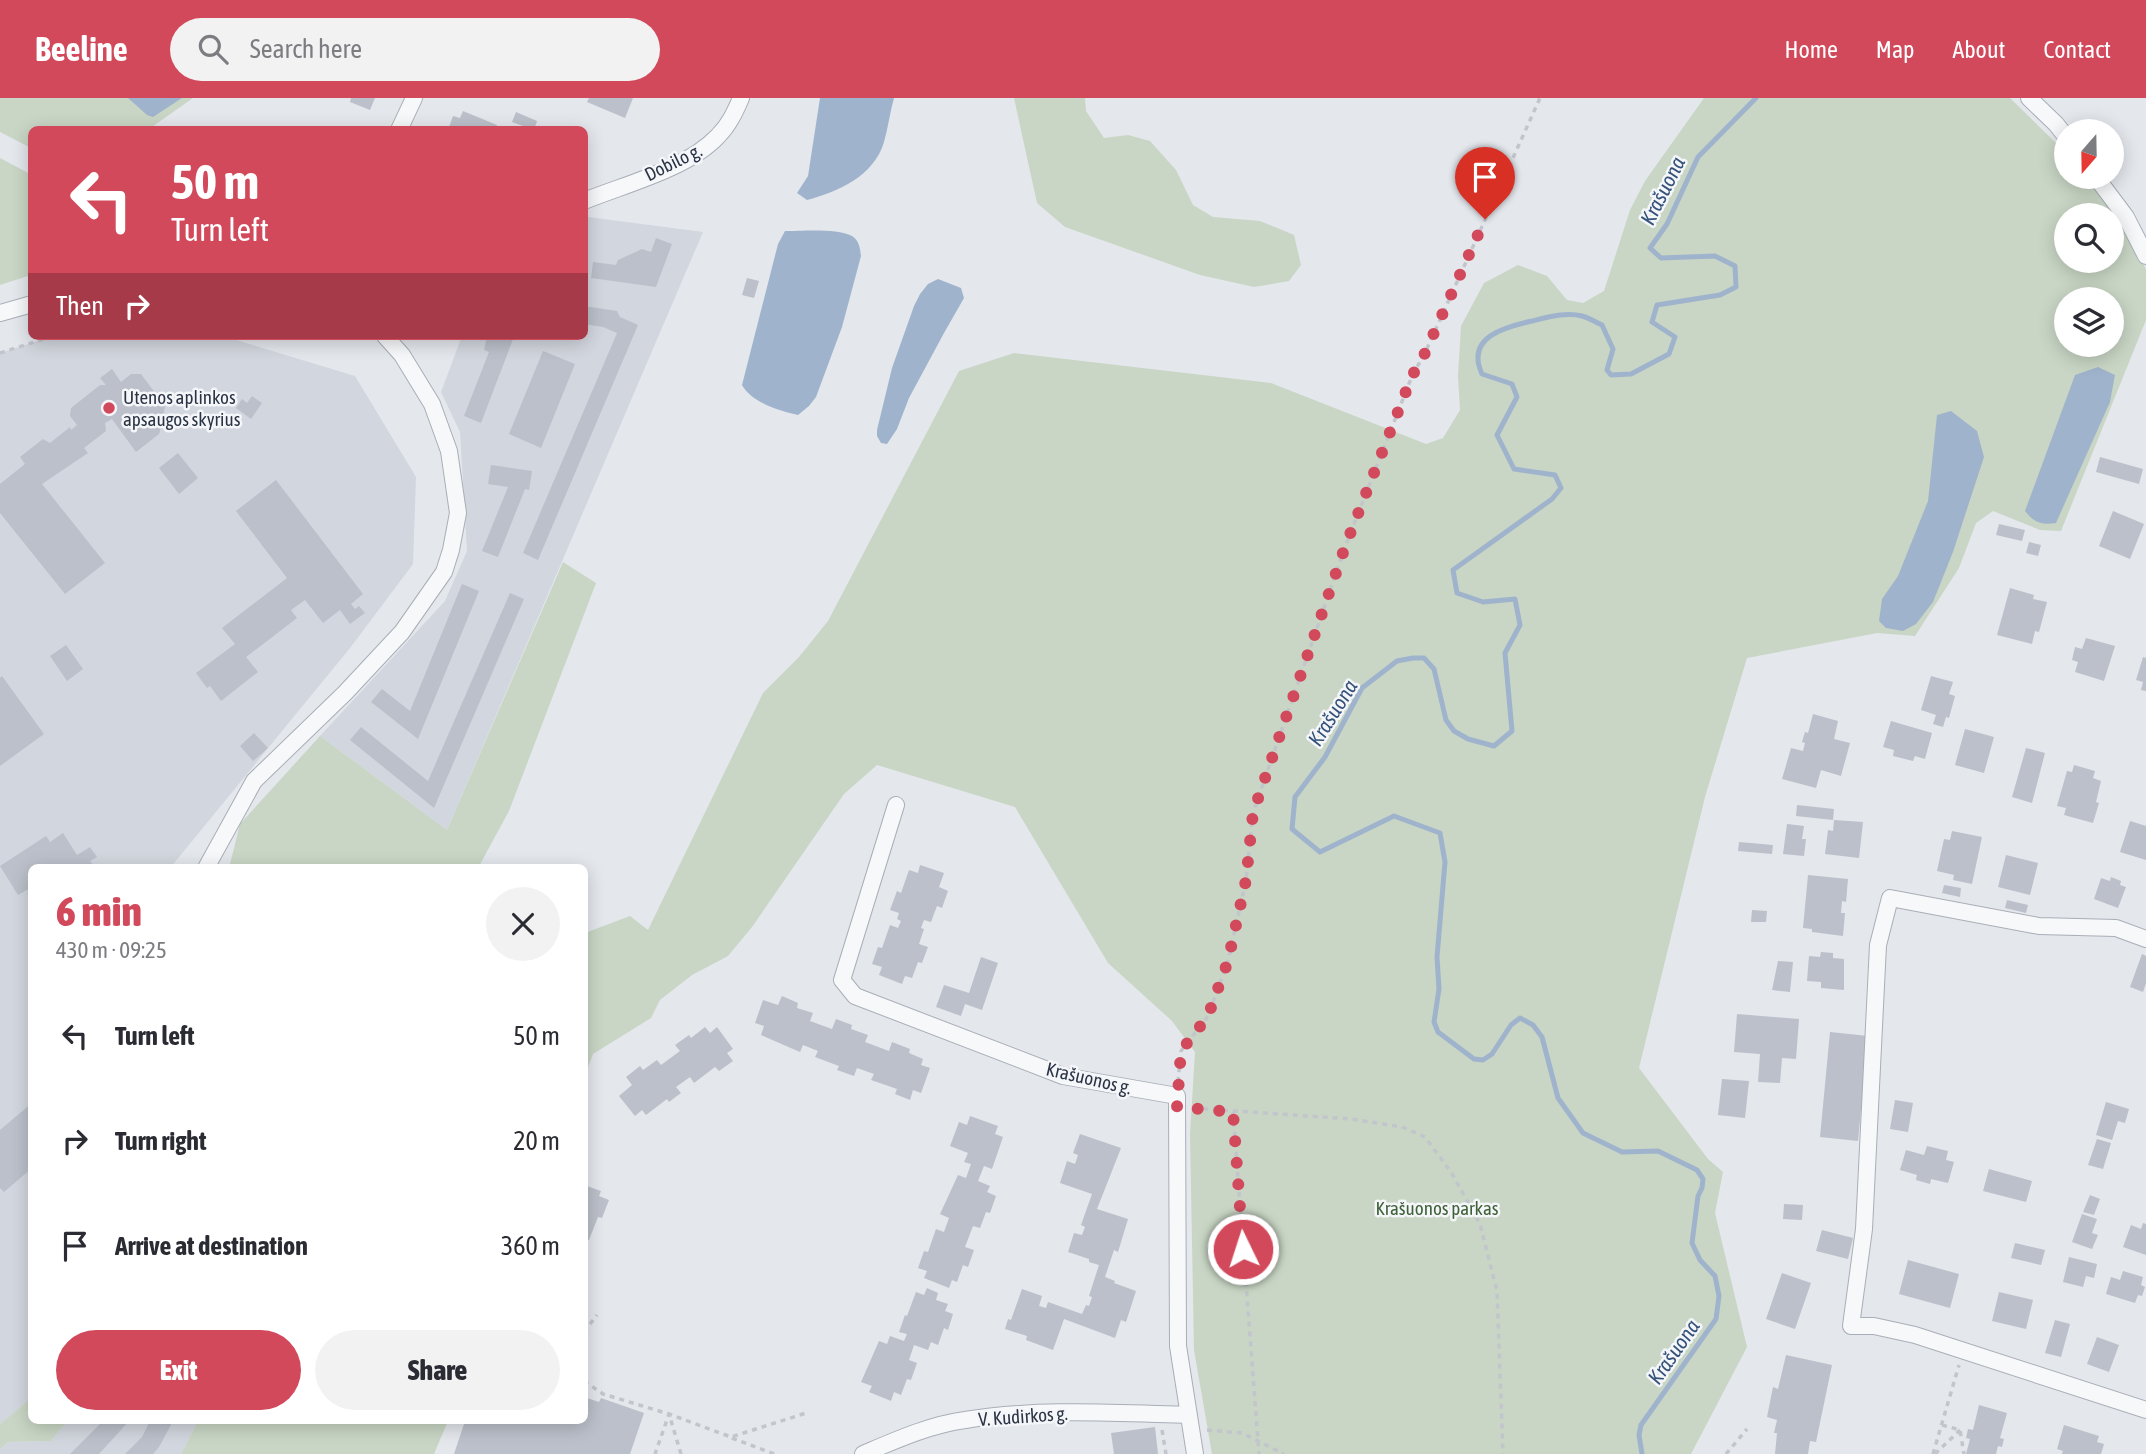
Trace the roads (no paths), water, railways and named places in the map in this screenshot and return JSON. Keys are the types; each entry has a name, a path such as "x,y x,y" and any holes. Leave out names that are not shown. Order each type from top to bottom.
{"street":[{"path":"401,126 414,98"},
{"name":"Dobilo g.","path":"588,199 701,152 719,135 733,116 741,98"},
{"path":"2029,98 2054,122"},
{"path":"2105,189 2126,217 2146,256"},
{"path":"0,313 28,305"},
{"path":"208,864 254,781 345,693 402,632 444,572 458,513 449,452 432,404 402,355 389,340"},
{"name":"Krašuonos g.","path":"896,805 842,980 855,996 1063,1076 1177,1102 1178,1346 1191,1423"},
{"path":"2146,939 2116,928 2039,926 1890,898 1878,944 1864,1229 1851,1326 1874,1326 1901,1332 2146,1410"},
{"name":"V. Kudirkos g.","path":"863,1454 905,1436 964,1420 1087,1412 1160,1415 1191,1423"},
{"path":"1191,1423 1195,1454"}],"water":[{"path":"128,98 182,98 153,117"},
{"path":"820,98 894,98 884,142 872,164 853,181 807,200 797,193 808,176"},
{"path":"820,230 846,233 856,240 861,256 842,327 816,397 798,415 759,401 742,385 778,244 785,231"},
{"path":"938,279 961,288 964,298 909,398 897,429 887,444 881,443 877,430 892,368 920,294 928,284"},
{"path":"2098,367 2115,375 2110,402 2056,523 2039,522 2025,511 2075,375"},
{"path":"1951,411 1977,431 1984,457 1953,552 1933,602 1916,624 1903,631 1886,628 1879,621 1882,599 1898,576 1928,501 1937,415"}],"waterway":[{"name":"Krašuona","path":"1642,1454 1639,1435 1641,1425 1716,1319 1719,1296 1715,1276 1700,1260 1692,1243 1703,1179 1697,1170 1658,1151 1622,1152 1583,1133 1558,1098 1542,1037 1533,1025 1520,1018 1511,1025 1492,1054 1483,1060 1474,1059 1438,1032 1434,1022 1439,989 1437,957 1445,862 1440,833 1394,816 1320,852 1292,829 1295,797 1325,757 1362,688 1397,661 1424,658 1434,669 1446,720 1454,731 1468,739 1494,746 1512,731 1505,653 1520,625 1515,599 1483,602 1457,593 1453,570 1552,499 1561,488 1555,475 1514,469 1497,435 1517,397 1512,384 1482,374 1478,361 1479,351 1490,336 1510,327 1544,318 1576,315 1602,325 1613,349 1607,370 1611,375 1631,374 1669,354 1675,337 1652,322 1657,305 1720,295 1736,287 1735,266 1715,256 1661,258 1650,248 1667,224 1698,157 1756,98"}],"place":[{"name":"Utenos aplinkos apsaugos skyrius","path":"109,408"}],"park label":[{"name":"Krašuonos parkas","path":"1437,1208"}]}
